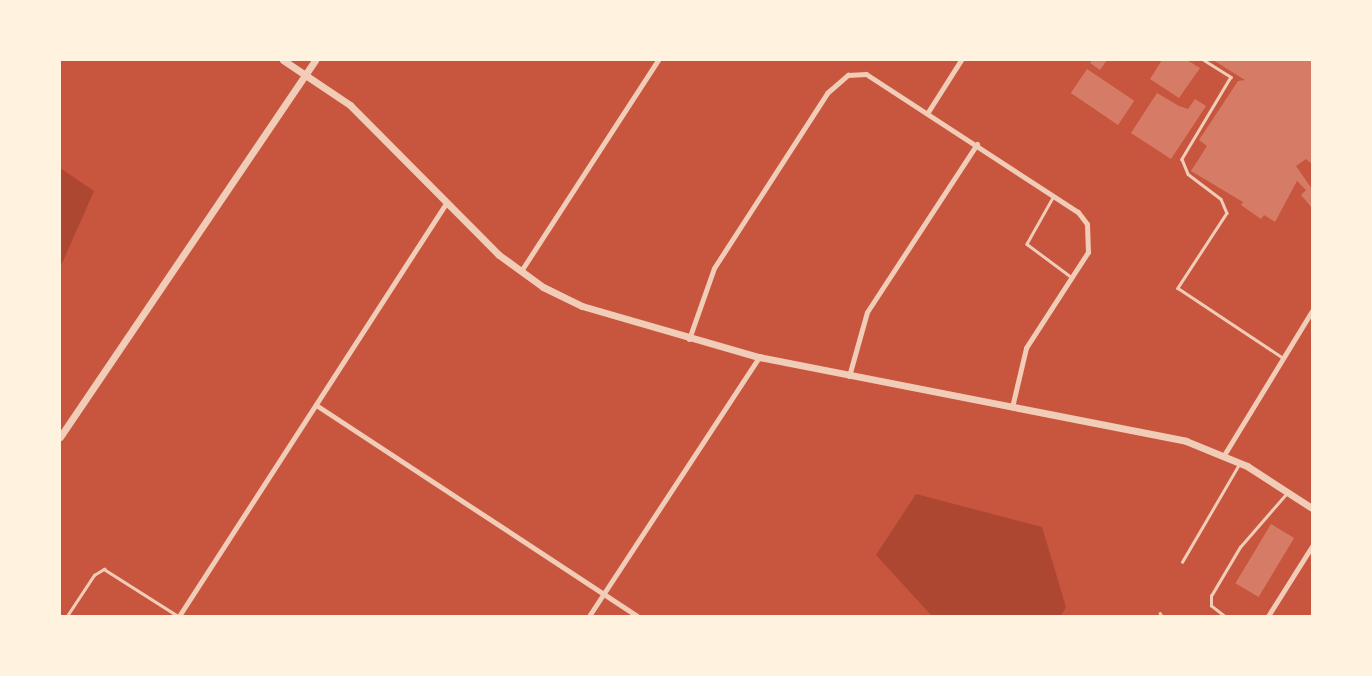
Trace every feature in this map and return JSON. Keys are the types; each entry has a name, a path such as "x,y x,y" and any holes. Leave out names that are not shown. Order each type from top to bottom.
{"street":[{"path":"283,60 350,106 521,271 582,306 759,357 1166,436 1224,455 1312,508"},
{"path":"60,436 315,60"},
{"path":"521,271 659,60"},
{"path":"928,112 961,60"},
{"path":"689,339 714,268 833,85 848,75 866,74 977,144 1083,216 1090,232 1088,252 1026,348 1013,407"},
{"path":"849,376 867,312 977,144"},
{"path":"178,617 447,202"},
{"path":"1224,455 1312,311"},
{"path":"589,617 759,357"},
{"path":"316,405 637,617"},
{"path":"1268,617 1312,546"}],"lane":[{"path":"1204,60 1231,77 1182,159 1188,174 1221,199 1227,213 1178,288 1282,357"},
{"path":"1054,196 1027,244 1073,278"},
{"path":"1182,562 1240,463"},
{"path":"1224,617 1211,606 1211,596 1245,540 1287,492"},
{"path":"67,617 94,575 104,569 178,617"}],"shaded area":[{"path":"60,168 94,191 60,268"},
{"path":"916,494 1042,527 1066,607 1061,616 932,616 876,555"}],"building":[{"path":"1093,60 1107,60 1100,70 1090,63"},
{"path":"1162,60 1187,60 1200,68 1179,98 1150,79"},
{"path":"1213,60 1312,60 1312,164 1306,159 1296,166 1312,189 1312,208 1301,195 1306,190 1297,181 1275,222 1264,215 1261,219 1241,205 1243,202 1191,171 1207,146 1199,140 1238,81 1245,80"},
{"path":"1087,69 1134,101 1118,125 1071,93"},
{"path":"1157,93 1188,109 1195,99 1206,106 1171,159 1131,133"},
{"path":"1271,524 1294,538 1259,597 1235,583"}]}
